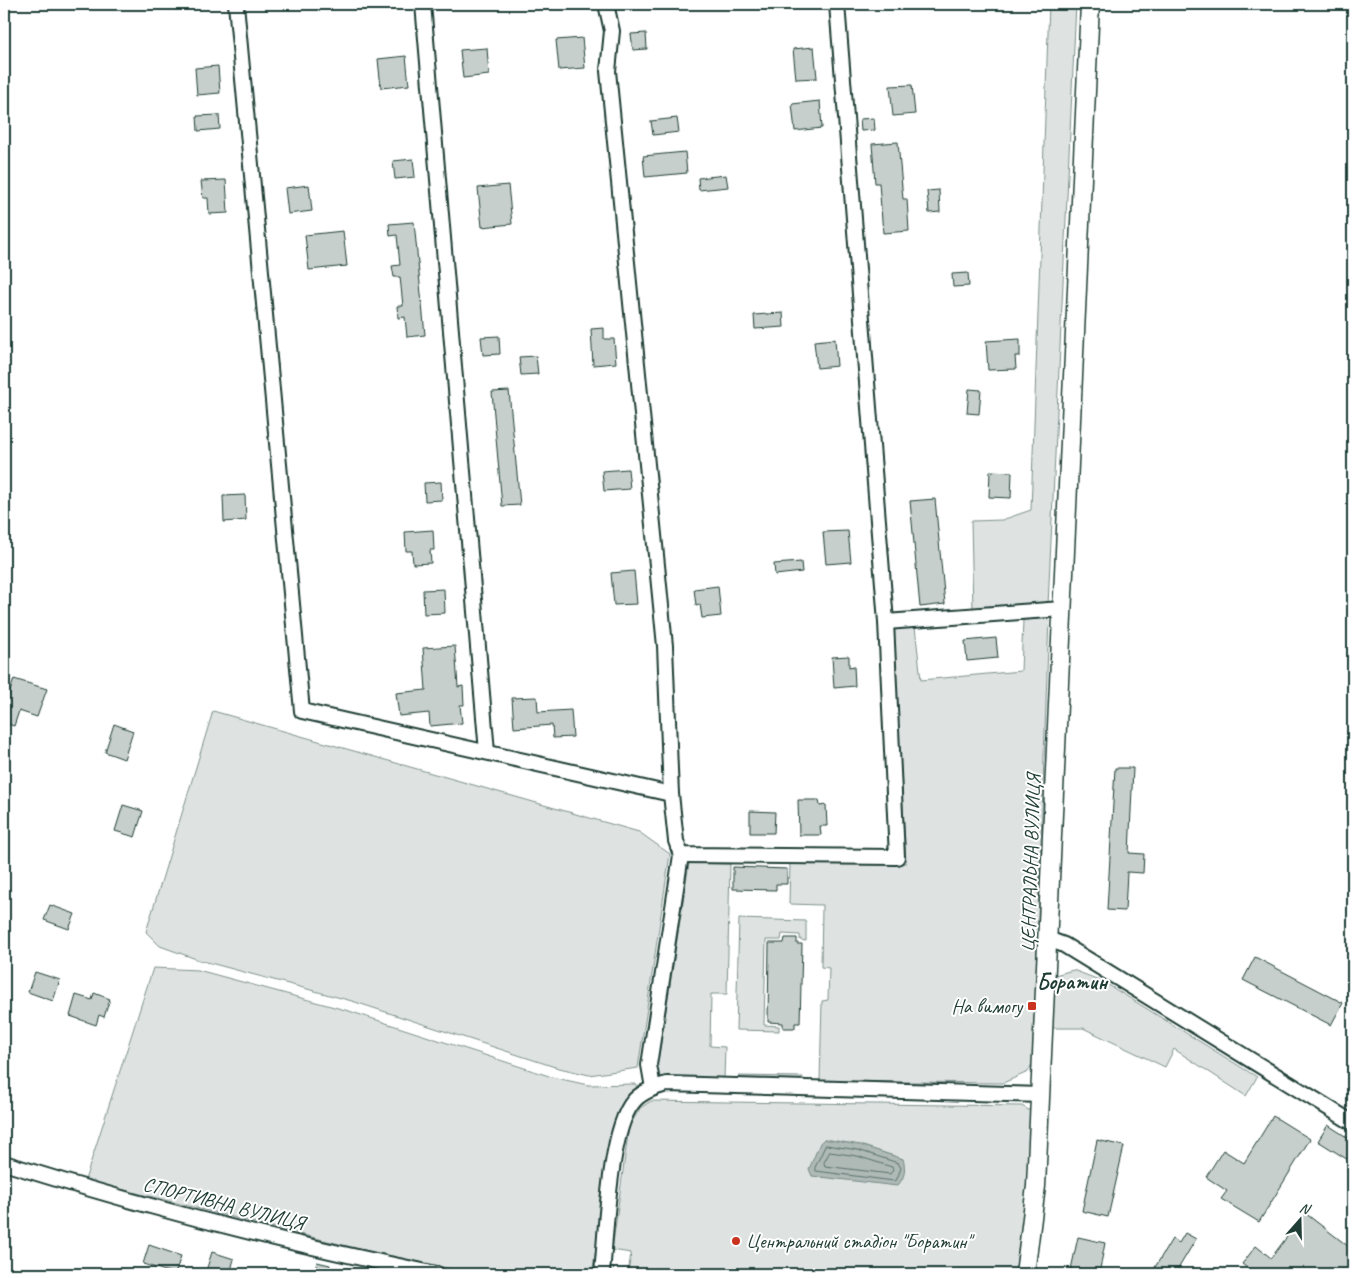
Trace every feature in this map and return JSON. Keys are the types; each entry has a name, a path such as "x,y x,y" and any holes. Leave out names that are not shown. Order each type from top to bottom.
{"street":[{"path":"236,4 302,711 671,794"},
{"path":"423,4 487,752"},
{"path":"606,4 612,30 608,71 665,646 671,794 676,841 681,855 649,1065 653,1088"},
{"path":"681,855 897,857 886,622 837,4"},
{"name":"ЦЕНТРАЛЬНА ВУЛИЦЯ","path":"1025,1274 1036,1186 1090,4"},
{"path":"886,622 1062,609"},
{"path":"1048,938 1064,945 1353,1123"},
{"path":"602,1274 616,1144 623,1117 634,1100 653,1088 667,1084 1040,1095"},
{"name":"СПОРТИВНА ВУЛИЦЯ","path":"4,1163 82,1188 371,1261 437,1274"}],"shaded area":[{"path":"1049,4 1076,4 1048,605 973,611 971,521 1002,520 1031,510"},
{"path":"1049,618 1033,1062 1028,1072 1003,1083 820,1081 822,1001 828,1000 829,968 821,967 822,905 789,904 790,862 906,863 893,628 915,627 921,680 1021,671 1023,620"},
{"path":"213,711 639,832 670,854 638,1068 589,1075 555,1067 352,1001 199,960 160,946 146,932"},
{"path":"689,863 730,864 727,994 711,994 710,1046 725,1047 724,1079 662,1078 656,1074"},
{"path":"739,919 806,921 806,941 800,940 800,935 782,934 781,940 766,940 764,1025 779,1026 779,1031 736,1030"},
{"path":"153,968 198,970 349,1011 552,1077 588,1085 636,1084 637,1090 624,1103 616,1121 592,1274 474,1274 355,1248 85,1180"},
{"path":"1073,970 1102,981 1257,1077 1246,1096 1174,1049 1165,1067 1083,1028 1052,1028 1055,975"},
{"path":"738,1076 803,1077 803,1083 738,1081"},
{"path":"651,1101 1022,1106 1032,1112 1027,1186 1015,1274 628,1274 631,1253 612,1250 629,1127 640,1108","holes":["824,1139 859,1145 903,1159"]}],"water":[{"path":"824,1139 860,1145 903,1159 905,1170 902,1180 897,1186 812,1176 809,1169 820,1143"}],"building":[{"path":"646,33 647,49 633,50 631,34"},
{"path":"582,38 585,68 559,70 556,40"},
{"path":"814,47 817,78 796,79 793,49"},
{"path":"487,48 489,75 463,78 460,50"},
{"path":"406,56 409,85 381,88 378,59"},
{"path":"218,66 220,93 197,95 195,68"},
{"path":"912,85 915,114 893,116 890,86"},
{"path":"820,101 822,128 795,131 792,104"},
{"path":"219,115 220,129 198,131 197,116"},
{"path":"677,118 679,132 653,135 651,121"},
{"path":"874,118 875,130 861,131 860,119"},
{"path":"898,142 903,199 907,199 909,231 883,233 879,183 875,183 872,144"},
{"path":"685,152 687,173 645,177 643,156"},
{"path":"413,159 415,177 395,179 393,161"},
{"path":"726,175 728,187 699,190 698,178"},
{"path":"226,180 228,213 209,214 208,198 203,198 201,181"},
{"path":"309,185 312,211 288,214 285,188"},
{"path":"508,185 512,224 482,227 478,188"},
{"path":"939,190 940,212 929,213 927,191"},
{"path":"414,222 425,335 407,337 405,317 398,318 397,306 403,306 400,277 394,277 392,266 400,265 397,235 390,236 389,224"},
{"path":"343,231 347,266 309,270 305,235"},
{"path":"968,273 969,286 953,287 952,274"},
{"path":"783,313 784,327 755,329 754,315"},
{"path":"604,328 604,339 614,339 616,363 593,365 591,329"},
{"path":"499,336 500,354 483,355 481,337"},
{"path":"835,339 837,366 817,368 814,341"},
{"path":"1020,339 1020,356 1015,356 1016,369 988,370 986,341"},
{"path":"536,356 538,374 521,375 519,357"},
{"path":"969,389 981,390 979,414 967,413"},
{"path":"509,391 520,505 502,506 492,392"},
{"path":"628,469 630,489 604,491 602,471"},
{"path":"990,471 1012,472 1011,498 989,497"},
{"path":"441,482 442,500 425,501 424,483"},
{"path":"245,495 246,520 224,522 223,496"},
{"path":"935,499 945,604 920,607 910,501"},
{"path":"433,530 434,550 430,550 431,563 413,564 412,551 406,551 405,532"},
{"path":"848,531 851,562 826,564 823,532"},
{"path":"801,562 802,572 775,575 774,564"},
{"path":"634,571 637,604 614,605 611,573"},
{"path":"718,586 721,616 702,618 700,604 696,605 694,589"},
{"path":"444,589 445,613 424,614 423,590"},
{"path":"996,638 998,658 967,661 965,641"},
{"path":"455,646 458,687 463,686 464,705 460,705 462,723 430,726 429,713 399,716 396,693 426,690 423,648"},
{"path":"849,656 849,667 854,666 855,686 834,688 832,657"},
{"path":"14,679 47,689 37,717 19,711 14,726 4,723 4,700 7,701"},
{"path":"537,697 538,712 571,710 573,737 553,738 552,725 514,728 512,698"},
{"path":"114,724 133,731 124,759 105,752"},
{"path":"1115,768 1133,768 1129,853 1144,854 1143,873 1127,872 1125,911 1107,910"},
{"path":"798,800 819,800 820,806 826,805 827,826 820,826 821,835 799,835"},
{"path":"123,805 143,811 135,837 115,831"},
{"path":"750,811 775,812 774,833 750,833"},
{"path":"733,867 787,869 787,884 776,884 776,890 733,889"},
{"path":"50,905 75,914 69,929 44,920"},
{"path":"785,938 797,938 797,944 802,944 800,1023 795,1023 795,1028 783,1028 783,1023 768,1022 769,943 784,943"},
{"path":"1255,957 1343,1003 1331,1025 1243,980"},
{"path":"35,972 60,980 53,1001 28,992"},
{"path":"94,993 110,999 104,1017 99,1015 96,1025 70,1016 76,995 92,1000"},
{"path":"1273,1116 1310,1139 1259,1222 1221,1199 1227,1191 1206,1177 1223,1150 1244,1163"},
{"path":"1328,1125 1353,1141 1353,1163 1318,1141"},
{"path":"1097,1140 1124,1146 1108,1217 1082,1211"},
{"path":"1305,1213 1353,1250 1353,1274 1255,1274 1242,1264 1256,1246 1271,1258"},
{"path":"1185,1233 1196,1239 1175,1274 1151,1274 1172,1239 1179,1243"},
{"path":"1078,1237 1105,1243 1099,1274 1070,1274"},
{"path":"149,1245 181,1256 175,1274 143,1264"},
{"path":"212,1252 234,1259 230,1274 205,1274"},
{"path":"317,1262 330,1265 328,1274 314,1274"}],"place":[{"name":"На вимогу","path":"1032,1006"},
{"name":"Центральний стадіон \"Боратин\"","path":"736,1241"}],"district":[{"name":"Боратин","path":"1072,981"}]}
